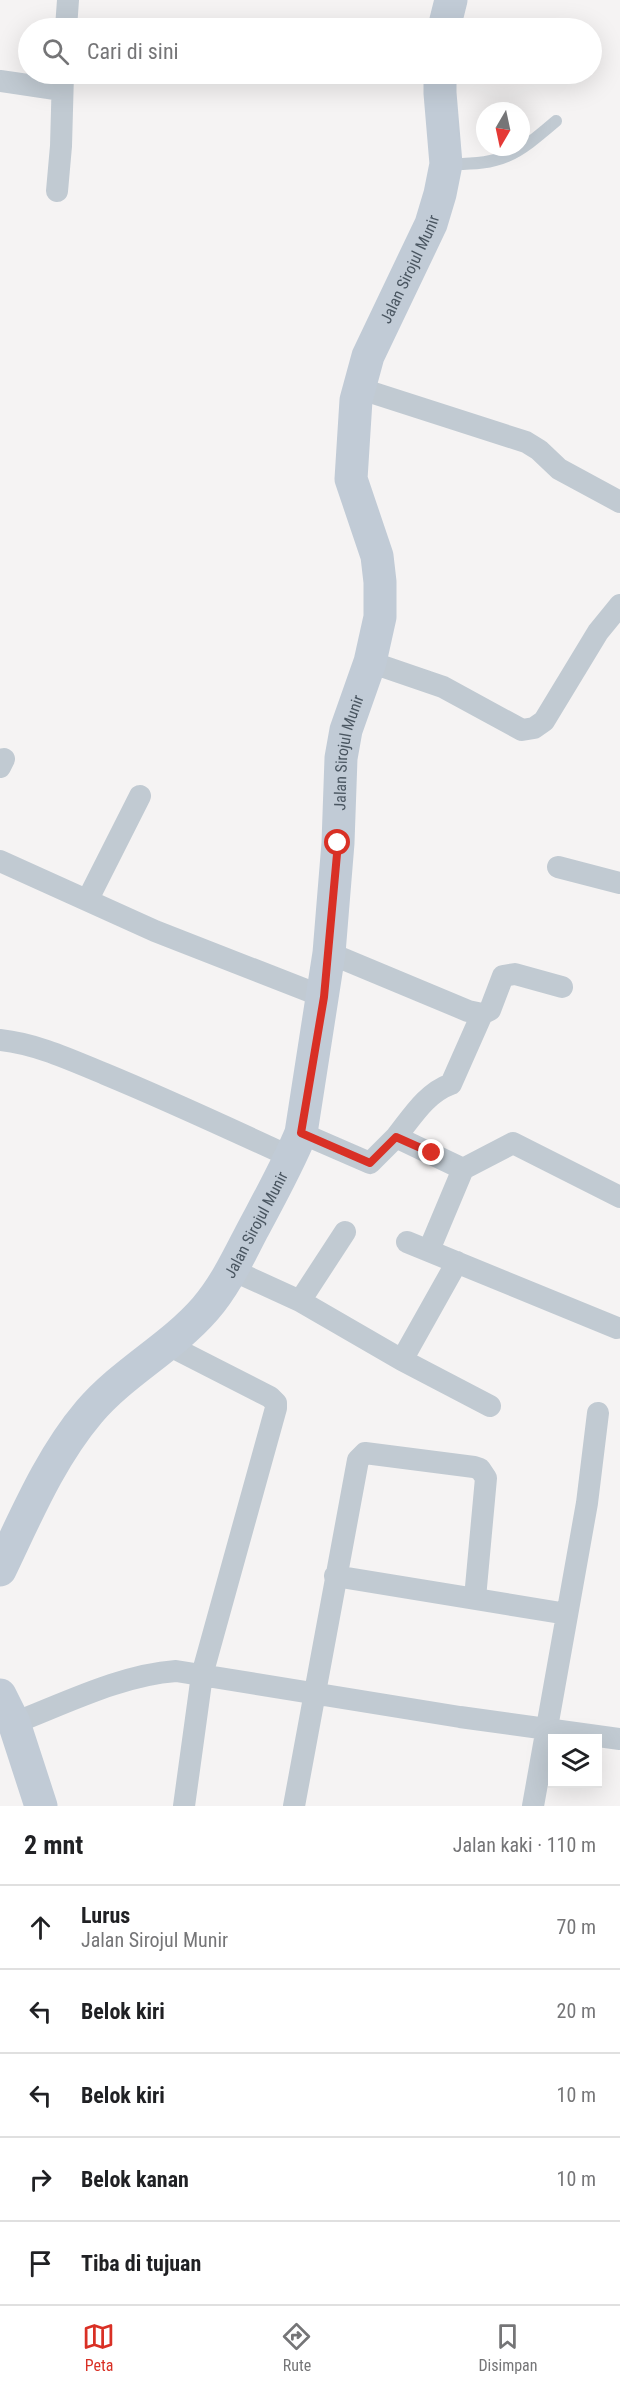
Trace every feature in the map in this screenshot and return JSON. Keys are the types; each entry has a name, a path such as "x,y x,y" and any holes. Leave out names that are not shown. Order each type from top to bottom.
{"street":[{"path":"67,18 68,0"},
{"path":"446,18 451,0"},
{"path":"0,81 18,81"},
{"path":"57,191 61,146 62,84"},
{"name":"Jalan Sirojul Munir","path":"0,1570 46,1477 68,1439 90,1410 127,1375 168,1345 205,1309 232,1270 296,1145 324,997 338,843 341,758 346,730 370,662 380,617 377,556 351,479 358,387 369,356 431,224 447,164 441,84"},
{"path":"358,387 526,442 539,450 559,469 620,502"},
{"path":"370,662 443,687 522,730 534,728 544,721 598,632 620,605"},
{"path":"88,899 140,796"},
{"path":"0,861 155,931 324,997"},
{"path":"558,867 620,883"},
{"path":"329,953 468,1011 482,1014 490,1010 503,976 515,974 562,987"},
{"path":"0,1040 58,1055 131,1085 296,1145 370,1163 396,1137 424,1101 451,1084 482,1014"},
{"path":"396,1137 463,1169"},
{"path":"429,1250 463,1169 513,1143 620,1197"},
{"path":"300,1301 345,1232"},
{"path":"407,1242 617,1328"},
{"path":"402,1360 457,1262"},
{"path":"232,1270 300,1301 402,1360 490,1406"},
{"path":"168,1345 270,1397 276,1403 202,1675 184,1806"},
{"path":"534,1806 587,1503 598,1413"},
{"path":"294,1806 335,1576 358,1461 364,1453 480,1469 486,1478 475,1598"},
{"path":"335,1576 567,1614"},
{"path":"41,1806 7,1709 96,1691 156,1672 177,1671 547,1730 620,1739"}],"lane":[{"path":"447,164 479,165 501,160 526,146 556,121"}],"route":[{"path":"338,843 324,997 301,1133 370,1163 396,1137 432,1153"}]}
